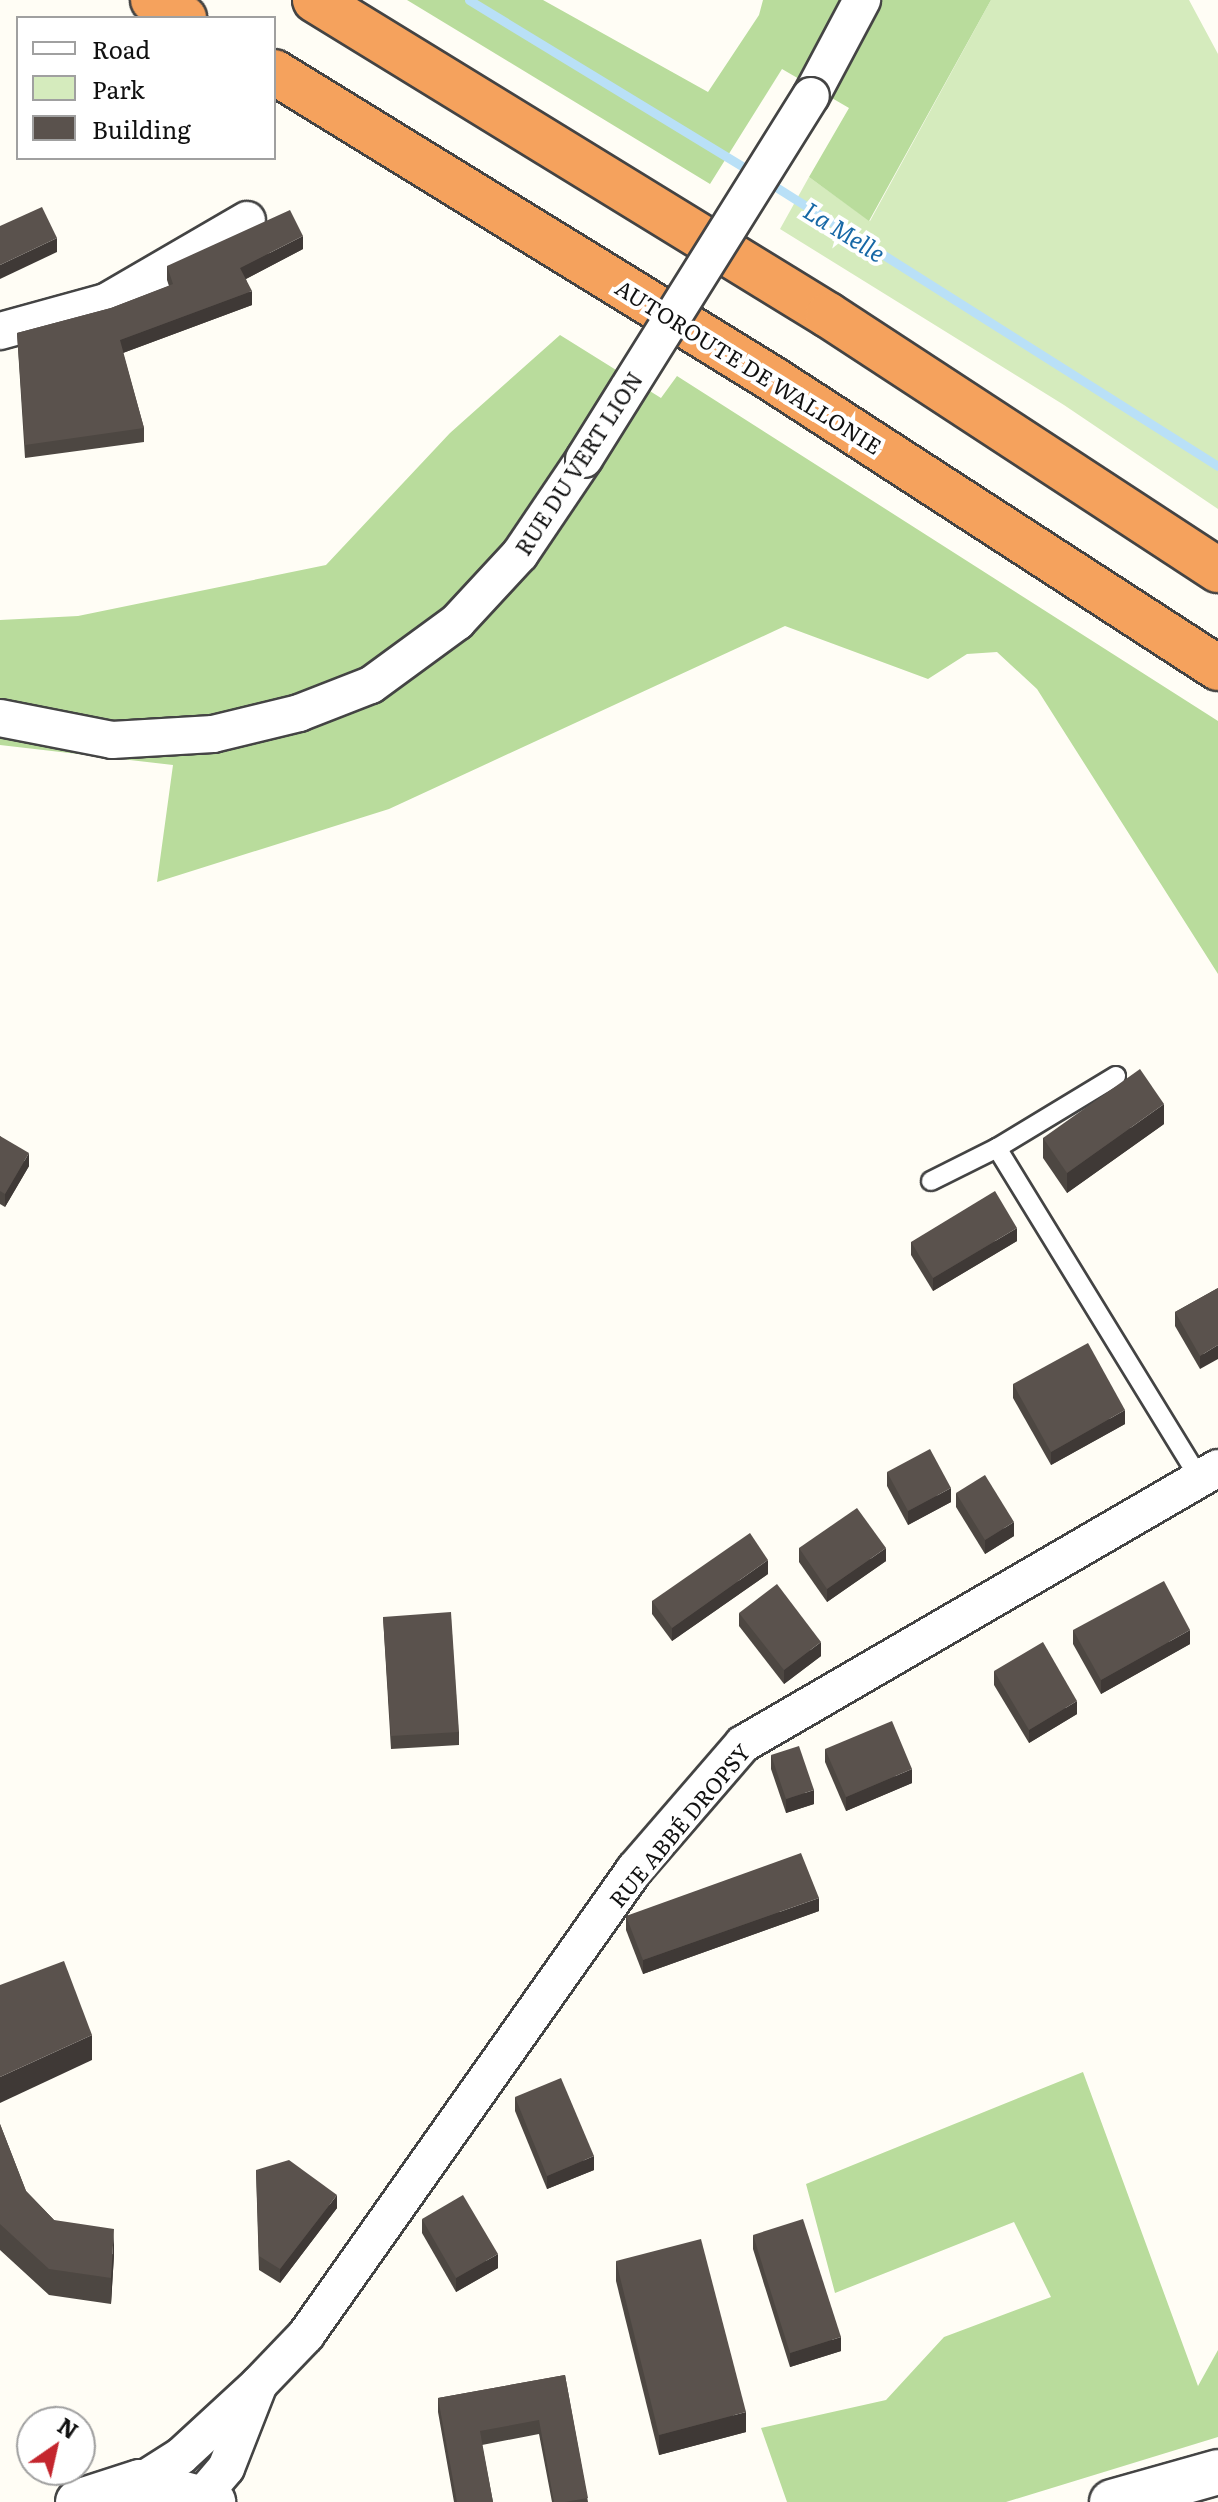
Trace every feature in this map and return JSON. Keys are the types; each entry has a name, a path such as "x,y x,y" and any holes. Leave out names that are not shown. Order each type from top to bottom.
{"highway":[{"path":"153,0 181,16"},
{"path":"315,0 828,315 1218,570"},
{"name":"AUTOROUTE DE WALLONIE","path":"276,73 771,378 1218,668"}],"street":[{"name":"RUE DU VERT LION","path":"0,718 112,740 213,734 299,713 371,685 467,611 520,554 584,459 811,96 862,0"},
{"path":"0,331 106,302 247,220"},
{"name":"RUE ABBÉ DROPSY","path":"109,2496 181,2456 259,2384 306,2335 635,1869 743,1744 1209,1474"},
{"name":"RUE ABBÉ DROPSY","path":"109,2496 204,2500 226,2468 259,2384"},
{"path":"1112,2502 1218,2472"}],"lane":[{"path":"931,1181 997,1148 1116,1076"},
{"path":"997,1148 1209,1474"}],"green space":[{"path":"407,0 543,0 708,92 759,15 763,0 991,0 869,221 809,177 849,108 782,69 710,184"},
{"path":"991,0 1189,0 1218,54 1218,509 1064,405 780,229 809,177 870,221"},
{"path":"560,335 661,398 677,376 1218,721 1218,974 1037,689 997,652 967,654 928,679 785,626 389,809 157,882 173,765 0,745 0,620 78,616 326,565 450,433"},
{"path":"1083,2072 1198,2386 1218,2350 1218,2437 1006,2502 787,2502 761,2428 886,2400 944,2337 1051,2297 1014,2222 835,2293 806,2184"}],"building":[{"path":"42,207 57,238 0,265 0,226"},
{"path":"290,210 303,236 240,268 252,291 120,340 144,428 25,445 17,333 111,308 173,284 167,266"},
{"path":"1140,1069 1164,1104 1067,1173 1043,1138"},
{"path":"0,1136 29,1153 5,1194 0,1191"},
{"path":"995,1191 1017,1228 933,1278 911,1242"},
{"path":"1218,1288 1218,1345 1200,1356 1175,1312"},
{"path":"1088,1343 1125,1410 1051,1452 1013,1384"},
{"path":"930,1449 951,1488 908,1511 887,1472"},
{"path":"985,1475 1014,1522 985,1540 956,1493"},
{"path":"857,1508 886,1548 827,1589 799,1548"},
{"path":"750,1533 768,1560 672,1628 652,1601"},
{"path":"1164,1581 1190,1630 1101,1680 1073,1630"},
{"path":"777,1584 821,1642 784,1670 739,1613"},
{"path":"451,1612 459,1732 391,1736 383,1617"},
{"path":"1043,1642 1077,1701 1029,1730 994,1671"},
{"path":"892,1721 912,1769 846,1797 825,1749"},
{"path":"799,1746 814,1790 786,1799 771,1755"},
{"path":"801,1853 819,1898 643,1960 626,1916"},
{"path":"64,1961 92,2035 0,2077 0,1985"},
{"path":"561,2078 594,2156 547,2176 515,2097"},
{"path":"0,2124 26,2191 54,2220 114,2229 111,2278 49,2269 0,2224"},
{"path":"289,2160 337,2195 280,2269 259,2256 256,2170"},
{"path":"463,2195 498,2254 456,2278 422,2219"},
{"path":"803,2219 841,2337 790,2353 753,2235"},
{"path":"701,2239 746,2412 659,2435 616,2261"},
{"path":"565,2375 588,2498 554,2502 539,2420 480,2431 493,2502 457,2502 438,2398"}],"waterway":[{"name":"La Melle","path":"469,0 755,174"},
{"name":"La Melle","path":"768,182 1218,466"}]}
